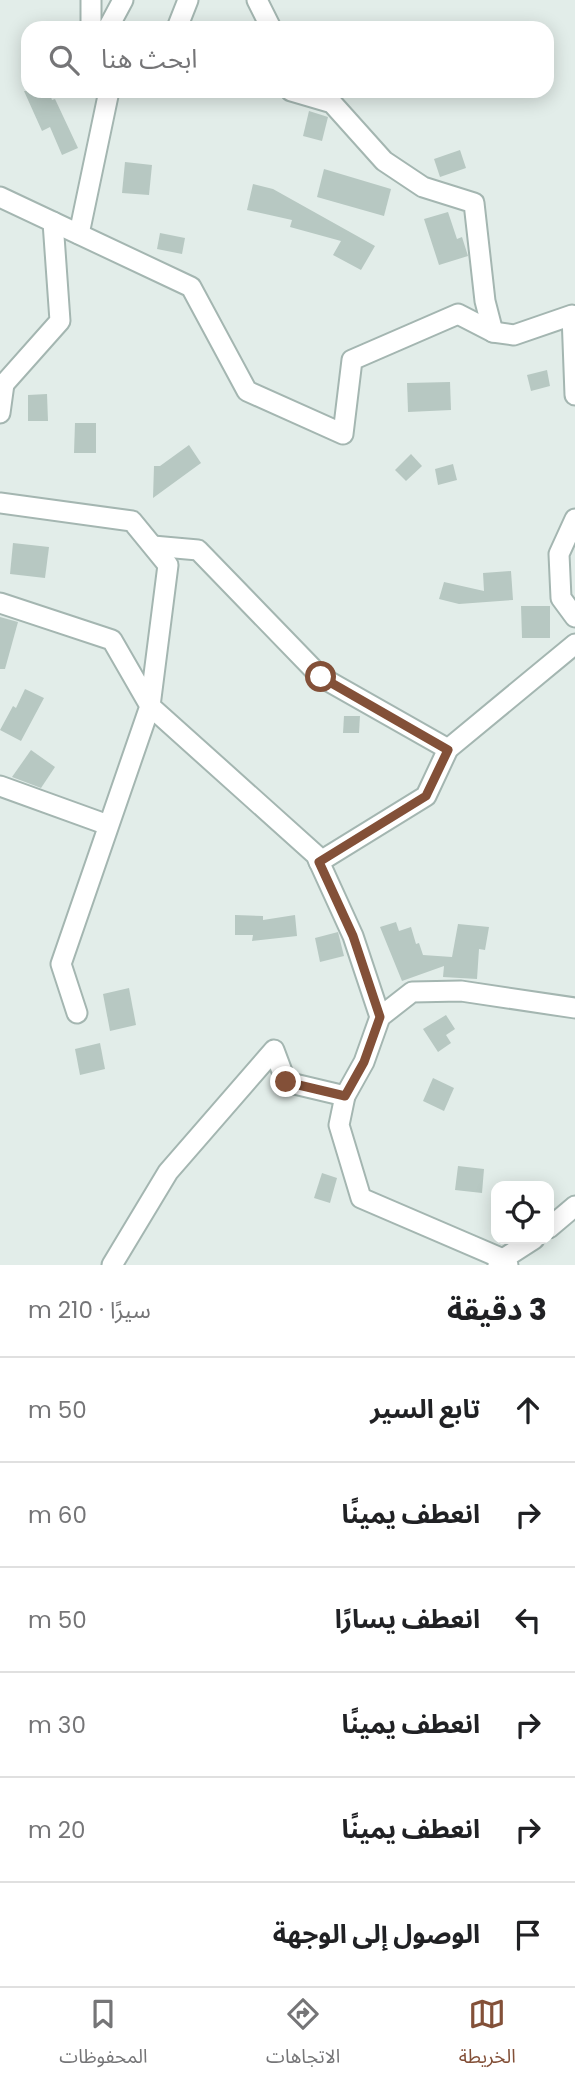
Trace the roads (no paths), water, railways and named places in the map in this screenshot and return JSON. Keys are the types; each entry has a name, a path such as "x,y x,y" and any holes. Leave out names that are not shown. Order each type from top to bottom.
{"street":[{"path":"91,0 91,21"},
{"path":"112,21 123,0"},
{"path":"180,21 188,0"},
{"path":"257,0 268,21"},
{"path":"79,234 108,98"},
{"path":"315,98 332,103 384,161 423,187 474,204 485,301 493,332"},
{"path":"0,197 191,287 247,391 343,434 352,360 458,314 493,332 514,335 572,315 575,395"},
{"path":"0,413 2,385 60,321 53,222"},
{"path":"0,503 132,521 168,565 150,706 61,964 77,1013"},
{"path":"575,519 559,554 561,598 575,617"},
{"path":"153,546 198,550 321,677 448,750"},
{"path":"0,603 111,640 150,706 316,855 353,936 380,1017"},
{"path":"319,862 426,796 448,750 575,644"},
{"path":"0,786 108,825"},
{"path":"528,1244 503,1263 361,1198 339,1125 345,1096 364,1062 380,1017 412,992 461,991 575,1008"},
{"path":"112,1265 168,1172 274,1051 286,1082 345,1096"},
{"path":"554,1224 575,1206"}]}
